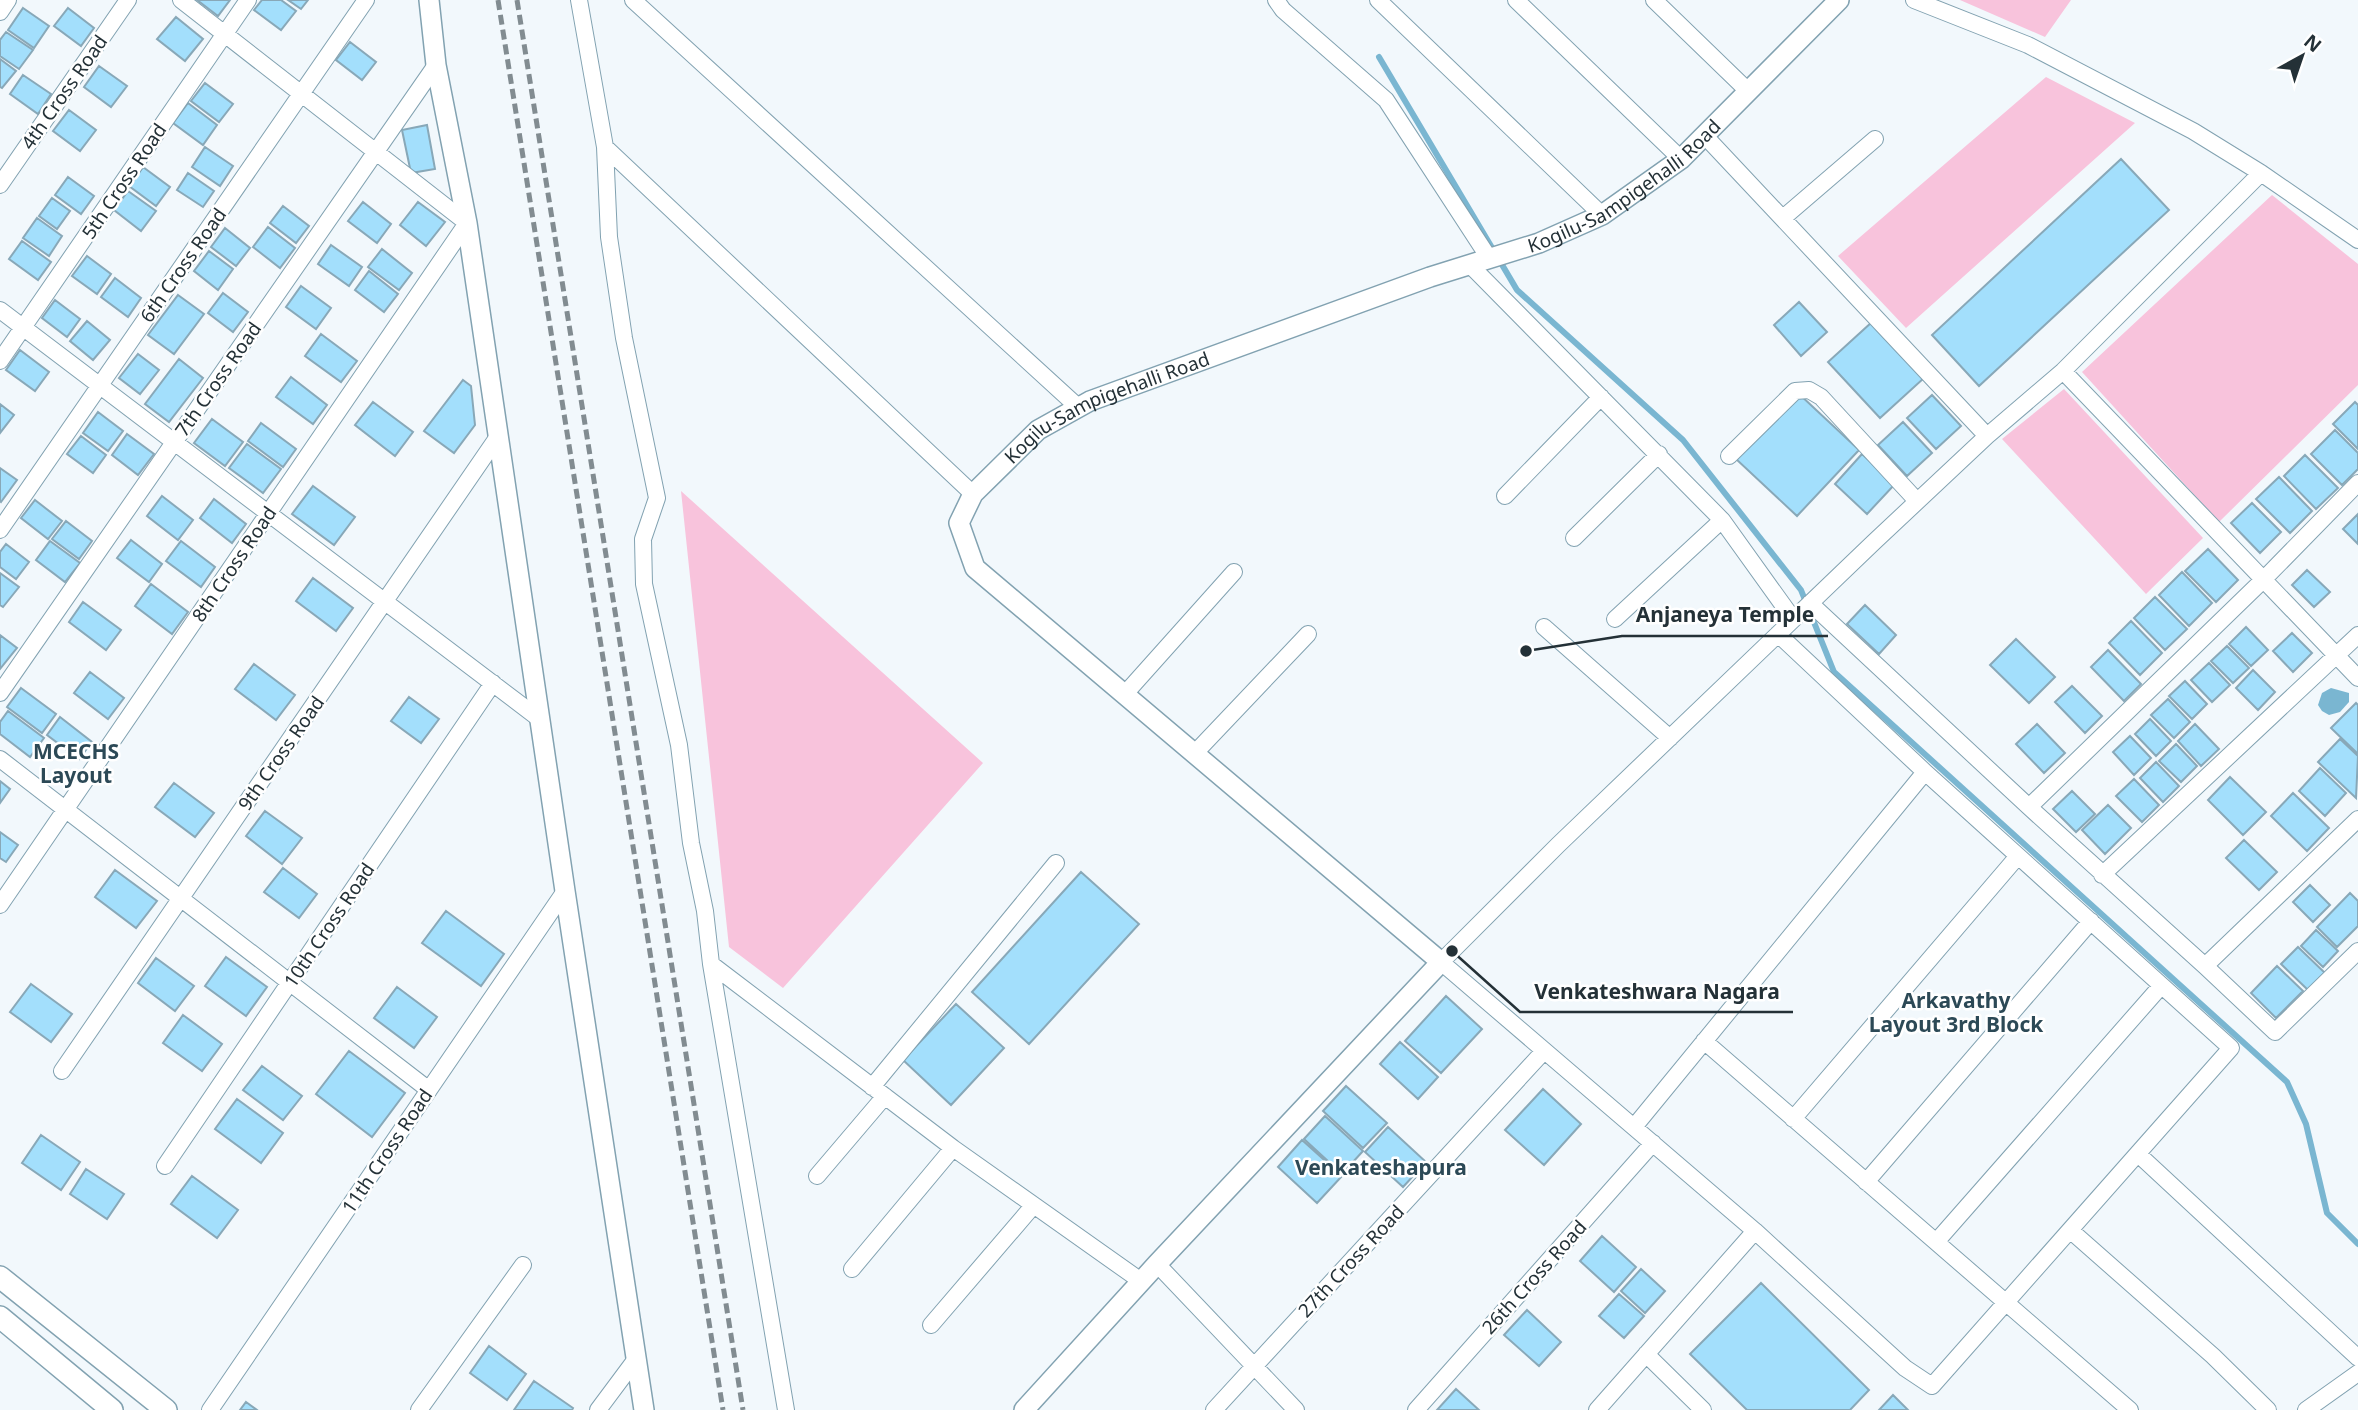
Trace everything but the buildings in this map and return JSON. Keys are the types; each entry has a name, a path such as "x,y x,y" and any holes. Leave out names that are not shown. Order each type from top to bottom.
{"main road":[{"path":"0,1278 166,1410"},
{"path":"0,1317 111,1410"}],"street":[{"path":"0,12 8,0"},
{"name":"4th Cross Road","path":"0,185 128,0"},
{"path":"181,0 467,223"},
{"name":"5th Cross Road","path":"0,361 248,0"},
{"name":"6th Cross Road","path":"0,530 366,0"},
{"path":"429,0 436,65 467,223 644,1410"},
{"path":"579,0 605,147 609,237 614,275 624,338 657,498 643,539 644,584 679,745 691,843 705,911 711,964 786,1410"},
{"path":"633,0 1078,407"},
{"path":"1276,0 1283,10 1386,100 1489,258 1601,397 1722,520 1803,609 2029,807 2274,1032 2358,951"},
{"path":"1378,0 1602,215"},
{"path":"1516,0 1681,159"},
{"path":"1654,0 1748,92"},
{"name":"Kogilu-Sampigehalli Road","path":"1441,962 975,568 958,523 973,494 1038,430 1090,401 1417,282 1539,243 1602,215 1681,159 1839,0"},
{"path":"1914,0 2028,46 2193,131 2261,173 2358,240"},
{"name":"7th Cross Road","path":"0,693 436,65"},
{"path":"1704,135 1987,436"},
{"path":"1783,218 1875,139"},
{"path":"605,147 973,494"},
{"path":"1024,1410 1141,1281 1441,962 1803,609 1987,436 2063,371 2261,173"},
{"name":"8th Cross Road","path":"0,905 467,223"},
{"path":"0,310 541,720"},
{"path":"2063,371 2358,678"},
{"path":"1729,456 1795,391 1809,390 1821,397 1917,501"},
{"path":"1505,496 1601,397"},
{"name":"9th Cross Road","path":"62,1070 499,435"},
{"path":"1574,538 1659,454"},
{"path":"2029,807 2263,580 2358,483"},
{"path":"1615,619 1722,520"},
{"path":"1124,695 1234,572"},
{"path":"1544,627 1670,738"},
{"path":"1194,754 1308,634"},
{"path":"1441,962 1755,1231 1905,1368 1932,1386 2231,1048 1925,772 1778,634"},
{"path":"2102,874 2358,635"},
{"name":"10th Cross Road","path":"165,1166 493,683"},
{"path":"0,759 429,1090"},
{"path":"1634,1127 1925,772"},
{"path":"2205,966 2358,819"},
{"path":"1793,1119 2018,856"},
{"path":"817,1176 1055,863"},
{"name":"11th Cross Road","path":"210,1410 565,891"},
{"path":"1866,1182 2091,921"},
{"path":"711,964 953,1148 1141,1281"},
{"path":"1936,1242 2161,986"},
{"path":"1704,1041 2130,1410"},
{"name":"27th Cross Road","path":"1214,1410 1544,1051"},
{"name":"26th Cross Road","path":"1416,1410 1653,1143"},
{"path":"852,1269 953,1148"},
{"path":"2137,1154 2358,1358"},
{"path":"931,1325 1033,1206"},
{"path":"2070,1230 2172,1319 2268,1410"},
{"path":"1597,1410 1755,1231"},
{"path":"1157,1264 1296,1410"},
{"path":"419,1410 523,1265"},
{"path":"1646,1354 1703,1410"},
{"path":"598,1410 636,1359"},
{"path":"2306,1410 2358,1373"}],"shaded area":[{"path":"1960,0 2071,0 2045,37"},
{"path":"2046,77 2135,123 1906,328 1838,256"},
{"path":"2272,195 2358,264 2358,385 2219,522 2082,372"},
{"path":"2064,389 2203,538 2146,594 2002,439"},
{"path":"681,491 983,763 783,988 729,947"}],"water":[{"path":"2331,688 2349,693 2349,702 2340,712 2329,715 2318,705 2322,693"}],"waterway":[{"path":"1379,57 1517,290 1683,440 1801,590 1834,672 2287,1082 2306,1124 2327,1213 2358,1244"}],"railway":[{"path":"498,0 723,1410"},
{"path":"517,0 743,1410"}],"place":[{"name":"Anjaneya Temple","path":"1526,651"},
{"name":"Venkateshwara Nagara","path":"1452,951"}],"district":[{"name":"MCECHS Layout","path":"76,763"},
{"name":"Arkavathy Layout 3rd Block","path":"1956,1012"},
{"name":"Venkateshapura","path":"1381,1167"}]}
